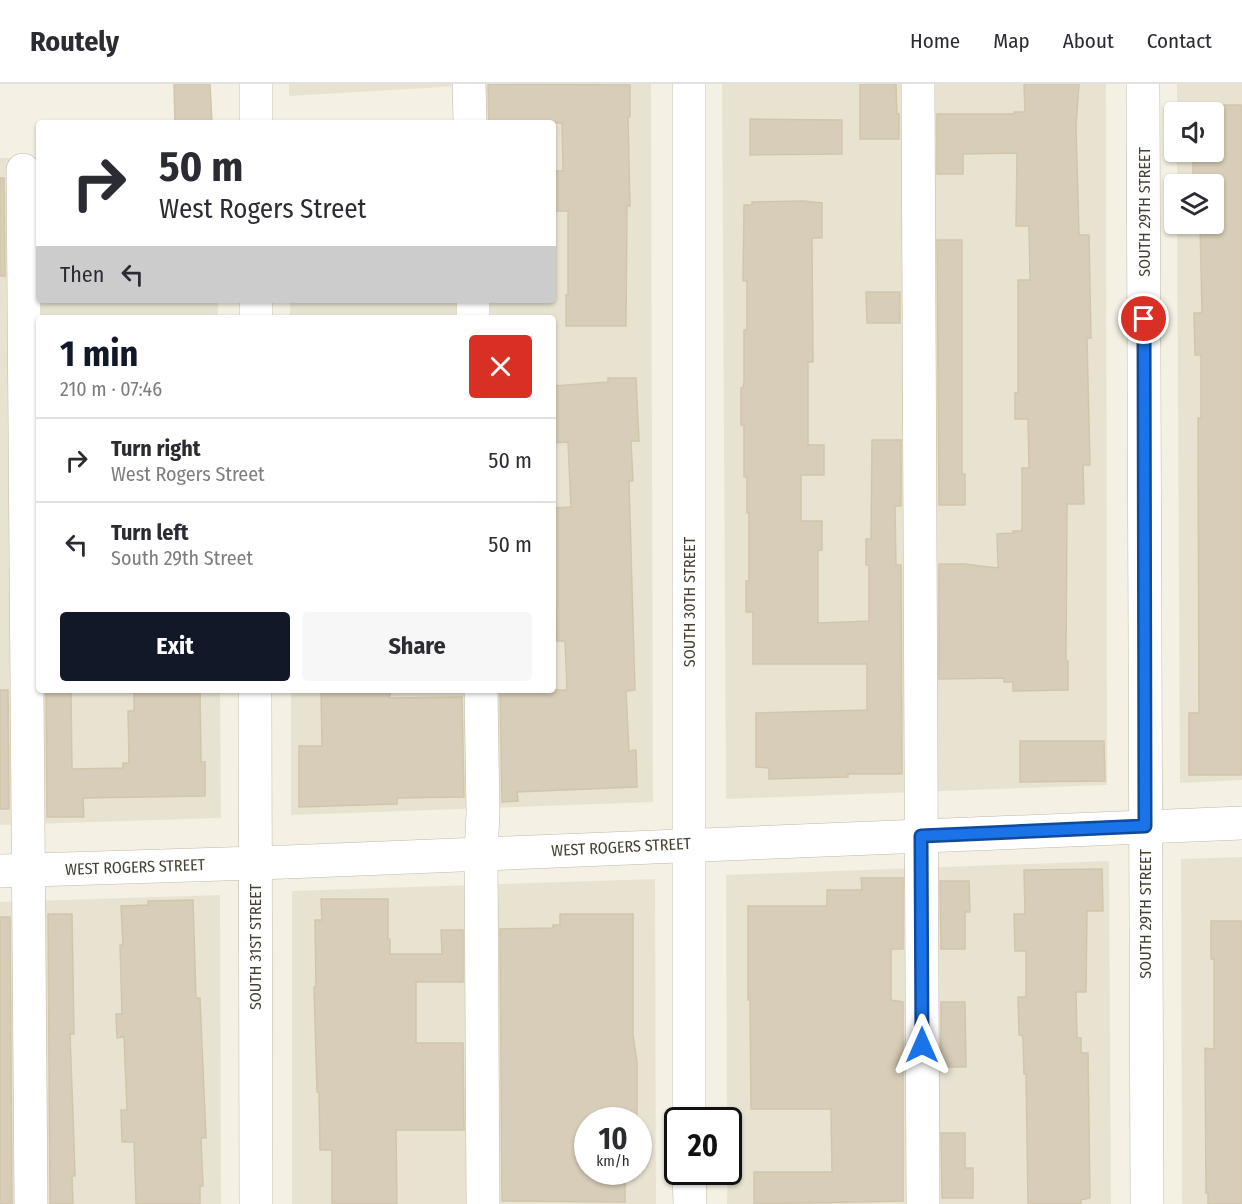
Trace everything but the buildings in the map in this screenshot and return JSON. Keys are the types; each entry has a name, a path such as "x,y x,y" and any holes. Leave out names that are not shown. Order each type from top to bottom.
{"street":[{"path":"256,84 256,120"},
{"path":"469,84 470,120"},
{"name":"SOUTH 30TH STREET","path":"688,84 689,1107"},
{"path":"918,84 923,1204"},
{"name":"SOUTH 29TH STREET","path":"1143,84 1147,1204"},
{"path":"21,170 14,871 31,1204"},
{"name":"SOUTH 31ST STREET","path":"255,693 256,1204"},
{"path":"481,693 483,1204"},
{"name":"WEST ROGERS STREET","path":"14,871 1242,823"},
{"path":"690,1185 690,1204"}],"shaded area":[{"path":"289,84 651,84 653,802 291,815 291,693 556,693 556,315 290,315 290,303 556,303 556,120 461,120 460,86 289,96"},
{"path":"722,84 1106,84 1107,785 726,799"},
{"path":"1177,84 1242,84 1242,780 1180,783 1177,234 1224,234 1224,174 1177,174 1177,162 1224,162 1224,102 1177,102"},
{"path":"36,157 36,303 218,303 218,315 36,315 36,693 220,693 221,818 0,825 0,158"},
{"path":"1242,857 1242,1204 1182,1204 1181,859"},
{"path":"1109,861 1111,1204 727,1204 727,1185 742,1185 742,1107 727,1107 726,875"},
{"path":"655,879 656,1204 292,1204 292,891"},
{"path":"220,895 221,1204 0,1204 0,902"}],"route":[{"path":"922,1045 921,836 1145,826 1144,319"}]}
